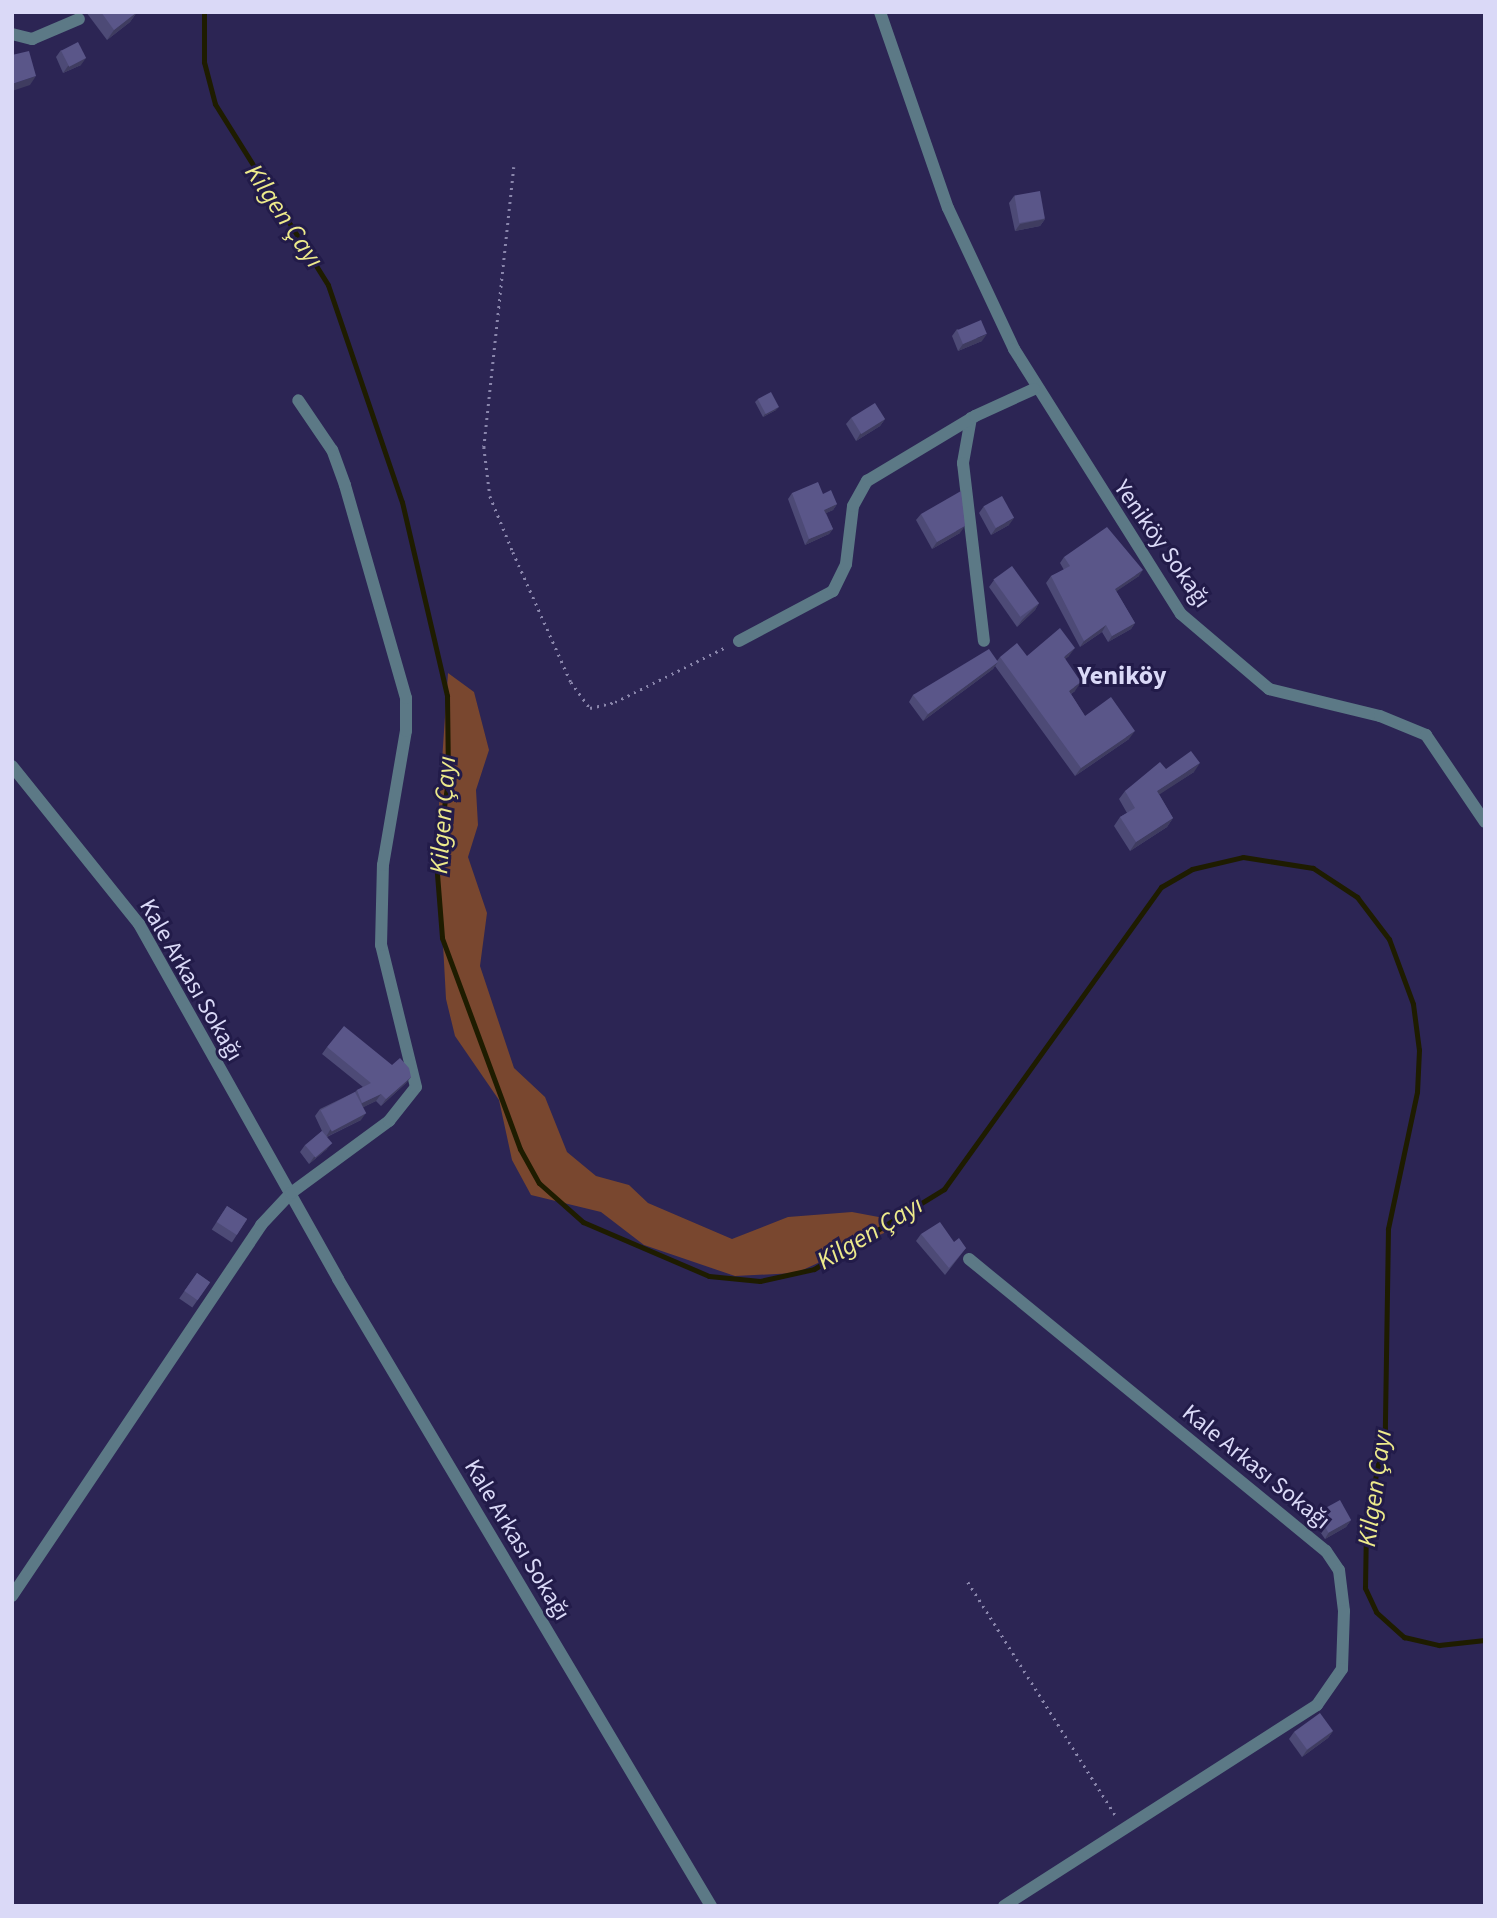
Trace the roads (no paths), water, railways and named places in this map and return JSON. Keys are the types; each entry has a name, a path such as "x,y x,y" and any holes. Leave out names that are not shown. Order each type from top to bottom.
{"street":[{"name":"Yeniköy Sokağı","path":"880,12 948,208 1034,389 1151,572 1224,655 1269,689 1380,716 1426,735 1485,822"},
{"path":"12,34 32,38 79,19"},
{"path":"739,641 824,601 844,571 858,491 879,471 971,418 1034,389"},
{"path":"12,1596 245,1246 291,1193 408,1104 417,1074 388,993 381,946 383,865 407,731 406,698 345,485 332,450 298,400"},
{"path":"971,418 963,463 984,640"},
{"name":"Kale Arkası Sokağı","path":"12,766 139,924 291,1193 711,1906"},
{"name":"Kale Arkası Sokağı","path":"969,1259 1326,1551 1339,1570 1345,1653 1323,1699 1004,1906"}],"waterway":[{"name":"Kilgen Çayı","path":"204,12 204,62 215,104 328,285 402,502 447,696 448,780 436,861 442,938 520,1149 539,1183 583,1222 709,1276 760,1281 814,1269 944,1189 1161,887 1192,869 1243,857 1313,868 1357,897 1389,939 1413,1004 1419,1050 1417,1092 1388,1229 1385,1429 1366,1525 1365,1588 1376,1612 1404,1637 1439,1645 1485,1640"}],"district":[{"name":"Yeniköy","path":"1122,676"}]}
